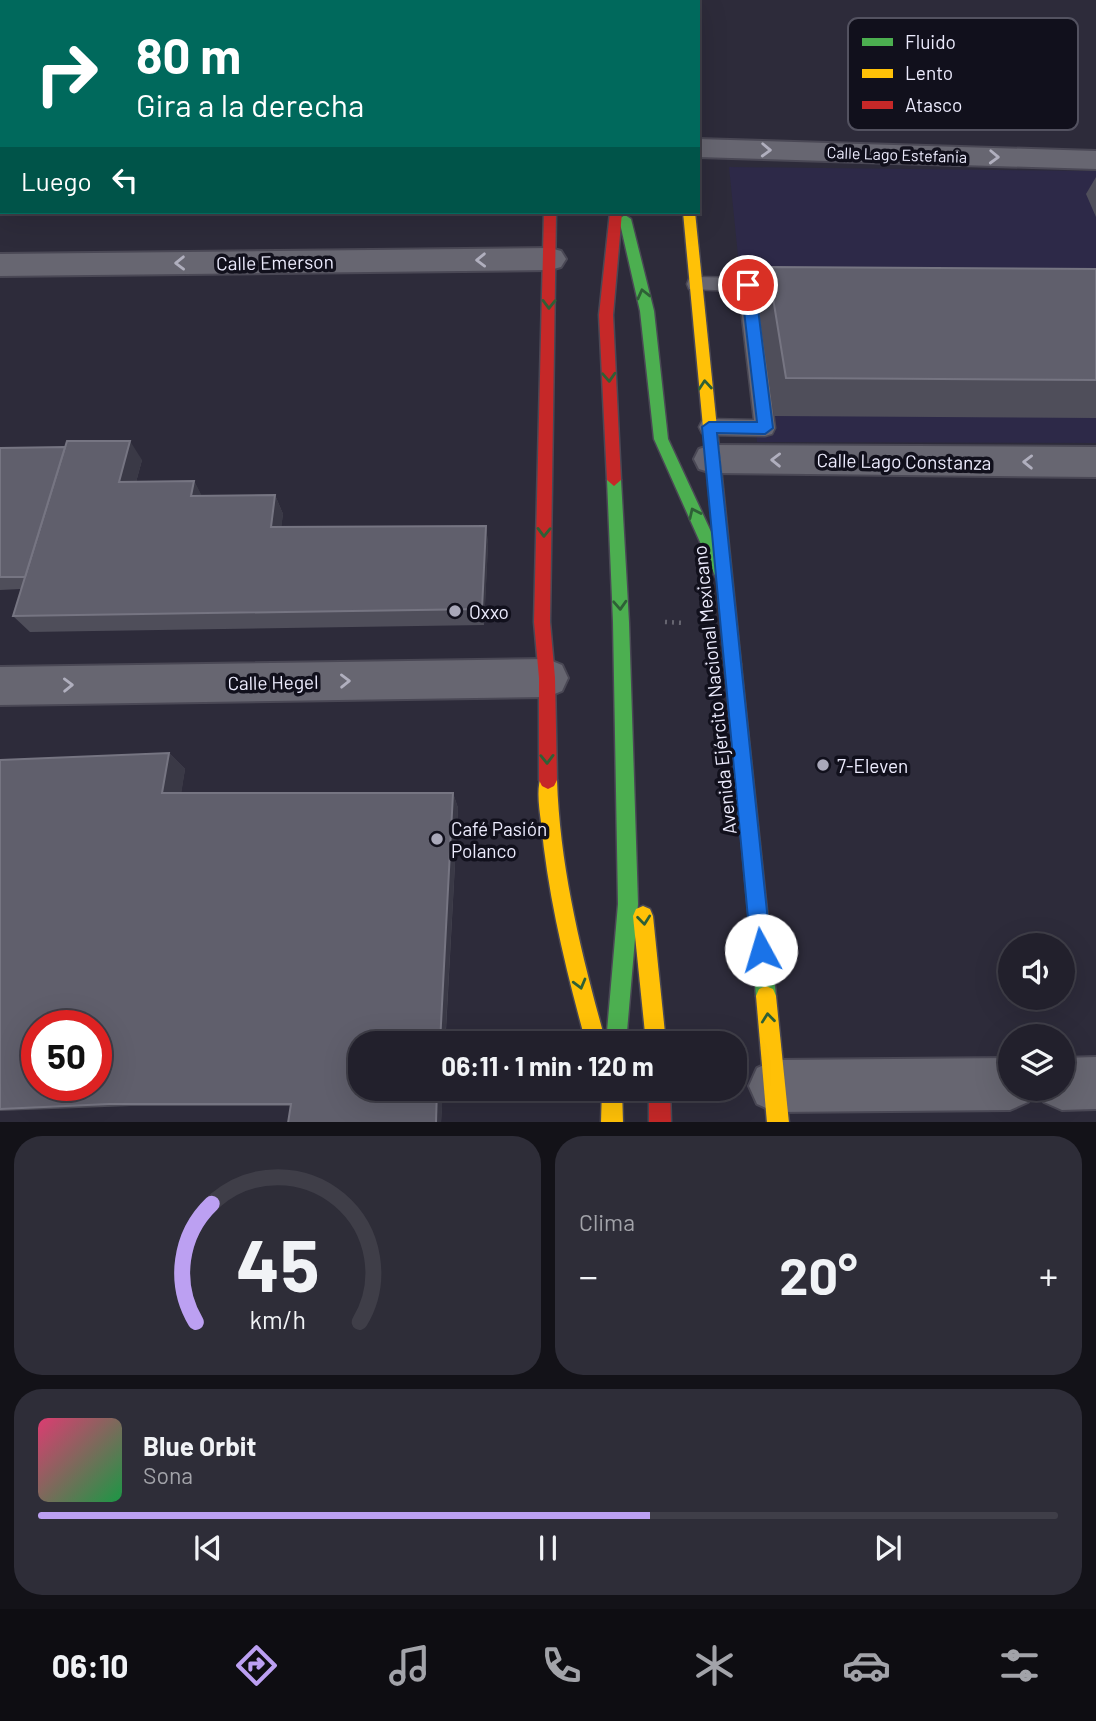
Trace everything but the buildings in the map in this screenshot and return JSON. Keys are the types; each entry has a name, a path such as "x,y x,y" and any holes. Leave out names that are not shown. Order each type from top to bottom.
{"main road":[{"path":"550,214 542,622 547,678 548,817 574,961 593,1031"},
{"path":"616,214 606,315 621,622 628,904 617,1031"},
{"path":"623,214 647,311 661,439 723,575"},
{"name":"Avenida Ejército Nacional Mexicano","path":"689,214 777,1104"},
{"path":"623,730 655,1031"},
{"path":"611,1101 612,1122"},
{"path":"659,1101 660,1122"}],"street":[{"name":"Calle Lago Estefania","path":"700,148 1096,160"},
{"name":"Calle Emerson","path":"0,265 550,259"},
{"name":"Calle Lago Constanza","path":"711,443 1096,463"},
{"name":"Calle Hegel","path":"0,686 547,678"},
{"path":"1075,1084 1096,1083"},
{"path":"777,1104 998,1085"}],"lane":[{"path":"696,284 748,285 765,428 711,443"}],"shaded area":[{"path":"729,167 1096,171 1096,443 757,442"}],"traffic: fast":[{"path":"625,219 647,311 661,439 723,575"},
{"path":"614,480 621,622 628,904 617,1031"},
{"path":"733,664 766,996"}],"traffic: slow":[{"path":"689,214 733,664"},
{"path":"548,780 552,846 563,913 593,1031"},
{"path":"643,916 655,1031"},
{"path":"766,996 778,1122"},
{"path":"612,1101 612,1122"}],"traffic: jam":[{"path":"548,780 547,678 542,622 550,214"},
{"path":"614,480 606,315 616,214"},
{"path":"659,1101 660,1122"}],"place":[{"name":"Oxxo","path":"455,611"},
{"name":"7-Eleven","path":"823,765"},
{"name":"Café Pasión Polanco","path":"437,839"}],"route":[{"path":"748,285 765,428 709,427 761,950"}]}
